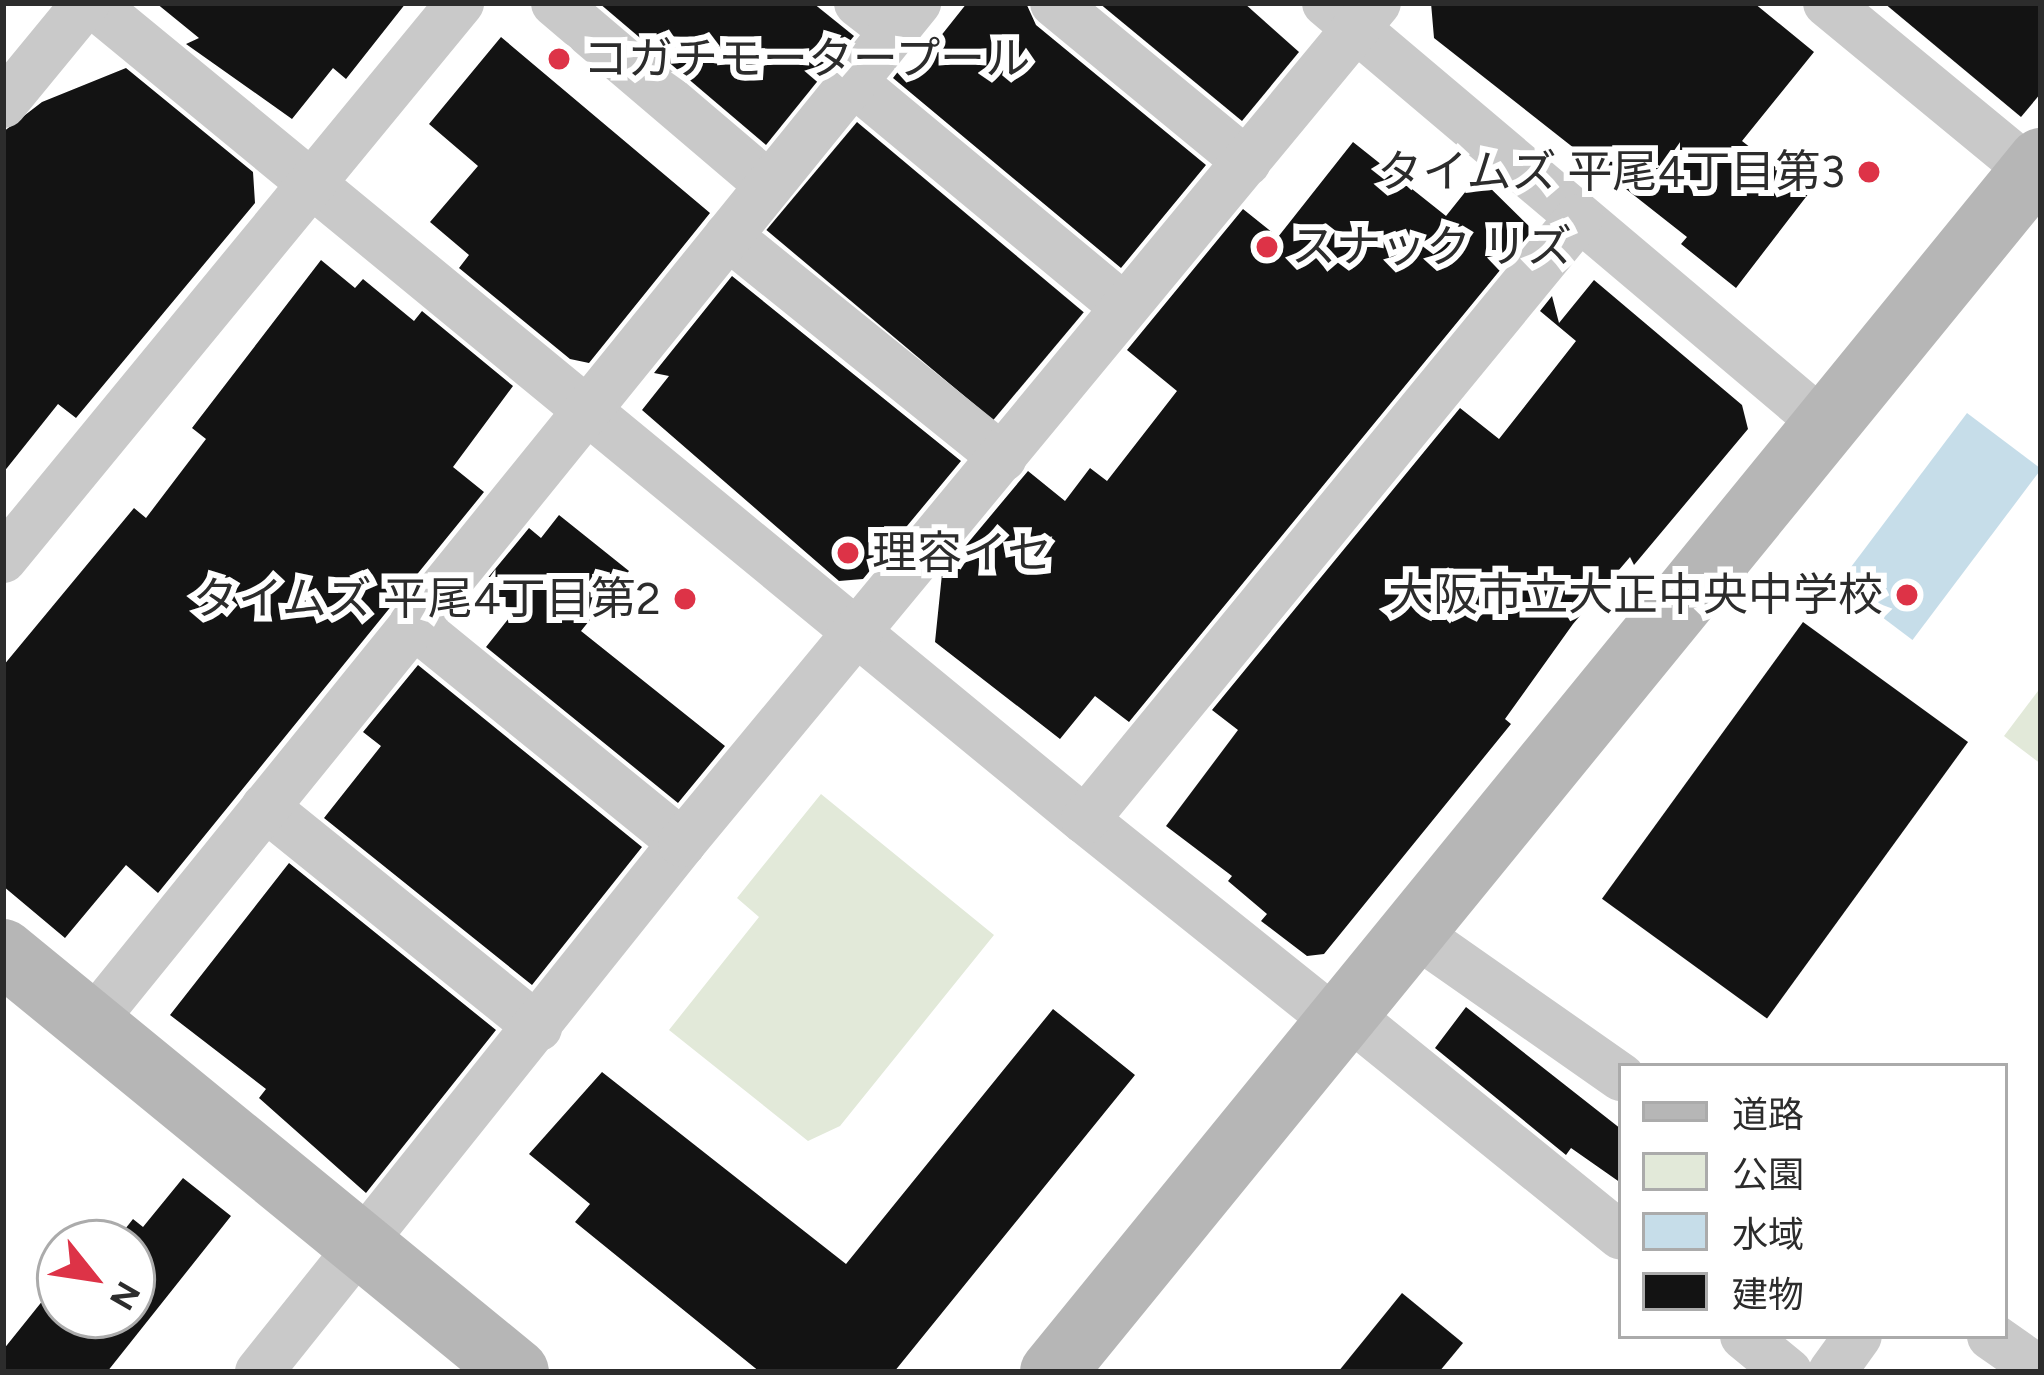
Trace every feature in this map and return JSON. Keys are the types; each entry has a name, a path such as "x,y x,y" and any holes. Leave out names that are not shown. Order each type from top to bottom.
{"street":[{"path":"3,104 89,3 1085,820 1336,1021 1362,1026 1618,1234"},
{"path":"3,559 460,3"},
{"path":"556,3 769,185"},
{"path":"1054,3 1247,162"},
{"path":"1053,1372 1408,928 2036,166 1828,3"},
{"path":"91,1023 853,82 889,12"},
{"path":"259,1372 682,843 1247,162 1353,12 1579,218 1823,423"},
{"path":"853,82 1124,307"},
{"path":"1085,820 1579,218"},
{"path":"728,236 1003,458"},
{"path":"413,624 682,843"},
{"path":"265,807 538,1027"},
{"path":"1408,928 1618,1075"},
{"path":"3,952 516,1372"},
{"path":"1748,1339 1788,1372"},
{"path":"1832,1372 1856,1339"},
{"path":"1994,1339 2041,1371"}],"green space":[{"path":"2041,687 2041,764 2004,736"},
{"path":"821,794 994,935 840,1126 808,1141 669,1030 759,917 737,898"}],"water":[{"path":"1967,413 2041,469 1912,640 1838,584"}],"building":[{"path":"156,3 406,3 346,79 333,68 292,119 186,44 199,38"},
{"path":"599,3 813,3 854,36 766,145"},
{"path":"967,3 1026,3 1036,25 1206,165 1121,268 893,78 900,69 909,76"},
{"path":"1099,3 1244,3 1299,52 1242,121"},
{"path":"1431,3 1754,3 1814,52 1742,141 1809,193 1736,288 1681,244 1687,237 1434,38"},
{"path":"1884,3 2041,3 2041,93 2021,117"},
{"path":"501,37 710,213 589,363 570,359 459,268 469,255 430,222 478,166 429,124"},
{"path":"126,68 253,172 255,203 76,418 58,404 3,473 3,132 42,102"},
{"path":"857,122 1084,312 993,420 766,230"},
{"path":"1353,142 1446,216 1478,176 1533,230 1129,722 1095,696 1060,739 935,642 942,574 1028,471 1065,501 1090,468 1107,481 1177,391 1127,350 1243,209 1278,237"},
{"path":"321,260 355,288 363,279 414,321 422,311 513,386 453,467 484,492 158,893 126,865 65,938 3,886 3,666 134,508 146,518 206,439 192,428"},
{"path":"732,276 961,461 863,579 839,581 642,410 669,376 654,373"},
{"path":"1594,280 1742,405 1748,429 1634,565 1630,557 1573,624 1505,719 1511,724 1324,954 1307,956 1261,921 1267,914 1228,881 1232,876 1166,826 1238,730 1212,710 1460,408 1499,439 1576,341 1540,311 1552,296 1559,323"},
{"path":"559,515 629,571 581,631 725,746 678,803 486,647 513,613 481,586 529,528 541,538"},
{"path":"1803,622 1968,742 1767,1019 1602,899"},
{"path":"418,665 642,847 532,985 324,818 381,746 363,732"},
{"path":"289,863 496,1030 366,1193 259,1098 266,1089 170,1015"},
{"path":"1466,1007 1618,1127 1618,1181 1571,1148 1566,1155 1435,1048"},
{"path":"1053,1009 1135,1075 894,1372 760,1372 575,1222 590,1204 529,1154 602,1072 846,1264"},
{"path":"183,1178 231,1216 156,1310 156,1219 150,1219"},
{"path":"1402,1293 1463,1343 1439,1372 1338,1372"},
{"path":"36,1309 36,1339 133,1339 107,1372 3,1372 3,1350"}],"place":[{"name":"コガチモータープール","path":"559,59"},
{"name":"タイムズ 平尾4丁目第3","path":"1869,172"},
{"name":"スナック リズ","path":"1267,247"},
{"name":"理容イセ","path":"848,553"},
{"name":"大阪市立大正中央中学校","path":"1907,595"},
{"name":"タイムズ 平尾4丁目第2","path":"685,599"}]}
